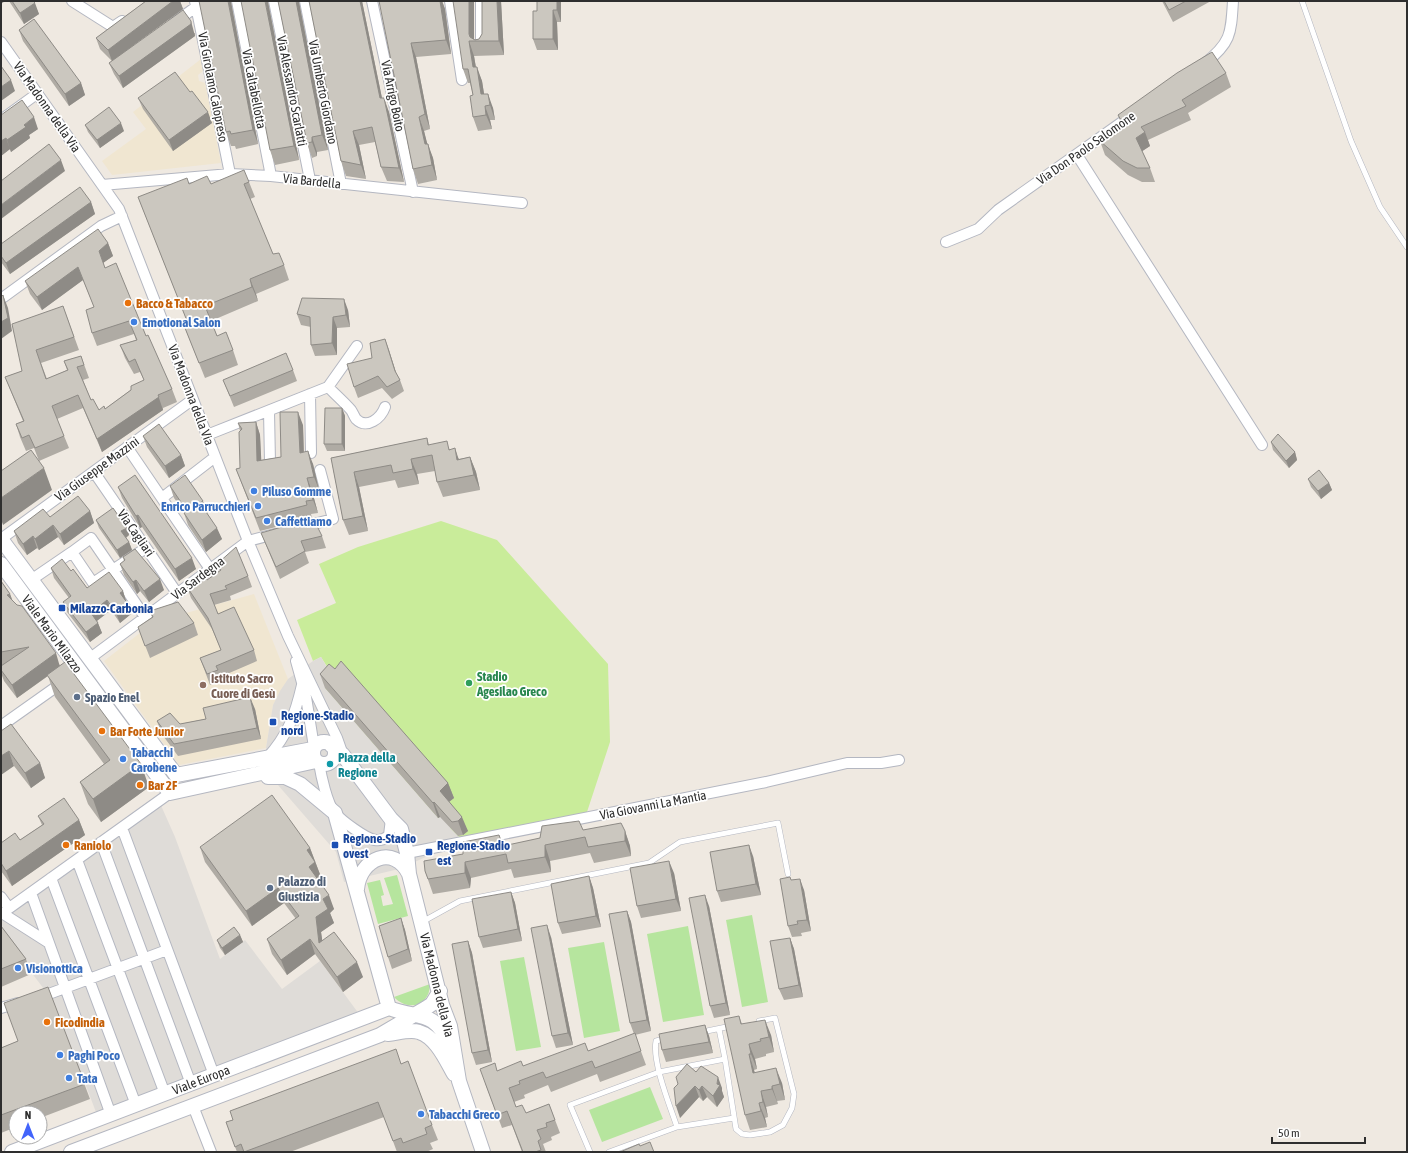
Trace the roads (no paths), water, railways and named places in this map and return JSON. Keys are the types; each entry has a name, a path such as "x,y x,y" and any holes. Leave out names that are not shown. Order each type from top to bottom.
{"street":[{"path":"72,1 113,27 132,14"},
{"name":"Via Caltabellotta","path":"237,1 271,176"},
{"name":"Via Alessandro Scarlatti","path":"274,1 310,180"},
{"name":"Via Umberto Giordano","path":"304,1 341,184"},
{"name":"Via Arrigo Boito","path":"372,1 413,192"},
{"path":"450,1 462,80"},
{"path":"481,1 481,48"},
{"path":"1193,72 1218,53 1227,41 1231,29 1233,1"},
{"path":"166,29 196,4"},
{"name":"Via Girolamo Calopreso","path":"196,4 230,174"},
{"name":"Via Madonna della Via","path":"1,42 119,209 192,400 248,541 288,636"},
{"path":"1,120 38,93"},
{"name":"Via Don Paolo Salomone","path":"946,242 978,229 998,210 1141,109"},
{"path":"1077,155 1262,445"},
{"name":"Via Bardella","path":"102,185 230,174 271,176 522,203"},
{"path":"1,299 101,226 122,216"},
{"path":"207,435 328,387 357,346"},
{"path":"328,387 352,411 357,420 367,424 382,415 385,407"},
{"path":"310,394 311,452"},
{"name":"Via Giuseppe Mazzini","path":"1,539 192,400"},
{"path":"269,411 270,463"},
{"path":"127,447 210,569"},
{"path":"162,498 215,457"},
{"path":"248,541 333,519 320,470"},
{"name":"Via Cagliari","path":"94,472 177,593"},
{"path":"31,580 92,538 145,617"},
{"name":"Viale Mario Milazzo","path":"1,539 176,775 267,758"},
{"name":"Via Sardegna","path":"89,659 248,541"},
{"path":"72,552 93,583 146,548"},
{"name":"Viale Mario Milazzo","path":"1,564 170,793"},
{"path":"288,636 306,697 323,785 335,813 389,1008 398,1012 418,1014 435,1021 444,1032 453,1050"},
{"path":"267,758 316,755 329,762 336,748 288,636"},
{"path":"1,726 78,670"},
{"path":"267,758 287,733 298,704 302,683"},
{"path":"4,912 170,793 248,777 316,755 322,742 336,748"},
{"name":"Via Madonna della Via","path":"336,748 401,830 422,922 440,991 442,1005 450,1026 458,1081 482,1152"},
{"name":"Via Giovanni La Mantia","path":"408,864 847,763 881,763 899,760"},
{"path":"248,777 285,777 300,784 367,837 376,840 384,839 389,835 391,819"},
{"path":"122,828 214,1075"},
{"path":"101,842 191,1084"},
{"path":"357,890 358,879 362,870 375,860 384,858 398,861 405,866 408,864"},
{"path":"77,860 164,1094"},
{"path":"51,878 136,1105"},
{"path":"31,893 111,1115"},
{"path":"1,897 4,912 50,943"},
{"path":"1,1008 66,988 168,950"},
{"path":"380,1035 418,1014 432,1004 440,991"},
{"name":"Viale Europa","path":"12,1152 389,1008"},
{"path":"380,1035 407,1031 419,1032 429,1037 458,1081"},
{"name":"Viale Europa","path":"70,1152 380,1035"},
{"path":"193,1106 211,1152"}],"lane":[{"path":"1302,1 1351,141 1380,207 1407,247"},
{"path":"422,922 460,901 649,864 680,842 778,823 788,874"},
{"path":"719,1029 736,1129 742,1134 750,1135 770,1132 783,1125 792,1108 794,1094 775,1018 754,1022"},
{"path":"698,1033 740,1024"},
{"path":"670,1038 656,1040 654,1047 659,1072 677,1127"},
{"path":"590,1152 570,1105 659,1072 724,1059"},
{"path":"609,1152 677,1127 734,1118"}],"place":[{"name":"Bacco & Tabacco","path":"128,303"},
{"name":"Emotional Salon","path":"134,322"},
{"name":"Piluso Gomme","path":"254,491"},
{"name":"Enrico Parrucchieri","path":"258,506"},
{"name":"Caffettiamo","path":"267,521"},
{"name":"Milazzo-Carbonia","path":"62,608"},
{"name":"Stadio Agesilao Greco","path":"469,683"},
{"name":"Istituto Sacro Cuore di Gesù","path":"203,685"},
{"name":"Spazio Enel","path":"77,697"},
{"name":"Regione-Stadio nord","path":"273,722"},
{"name":"Bar Forte Junior","path":"102,731"},
{"name":"Tabacchi Carobene","path":"123,759"},
{"name":"Piazza della Regione","path":"330,764"},
{"name":"Bar 2F","path":"140,785"},
{"name":"Raniolo","path":"66,845"},
{"name":"Regione-Stadio ovest","path":"335,845"},
{"name":"Regione-Stadio est","path":"429,852"},
{"name":"Palazzo di Giustizia","path":"270,888"},
{"name":"Visionottica","path":"18,968"},
{"name":"Ficodindia","path":"47,1022"},
{"name":"Paghi Poco","path":"60,1055"},
{"name":"Tata","path":"69,1078"},
{"name":"Tabacchi Greco","path":"421,1114"}]}
